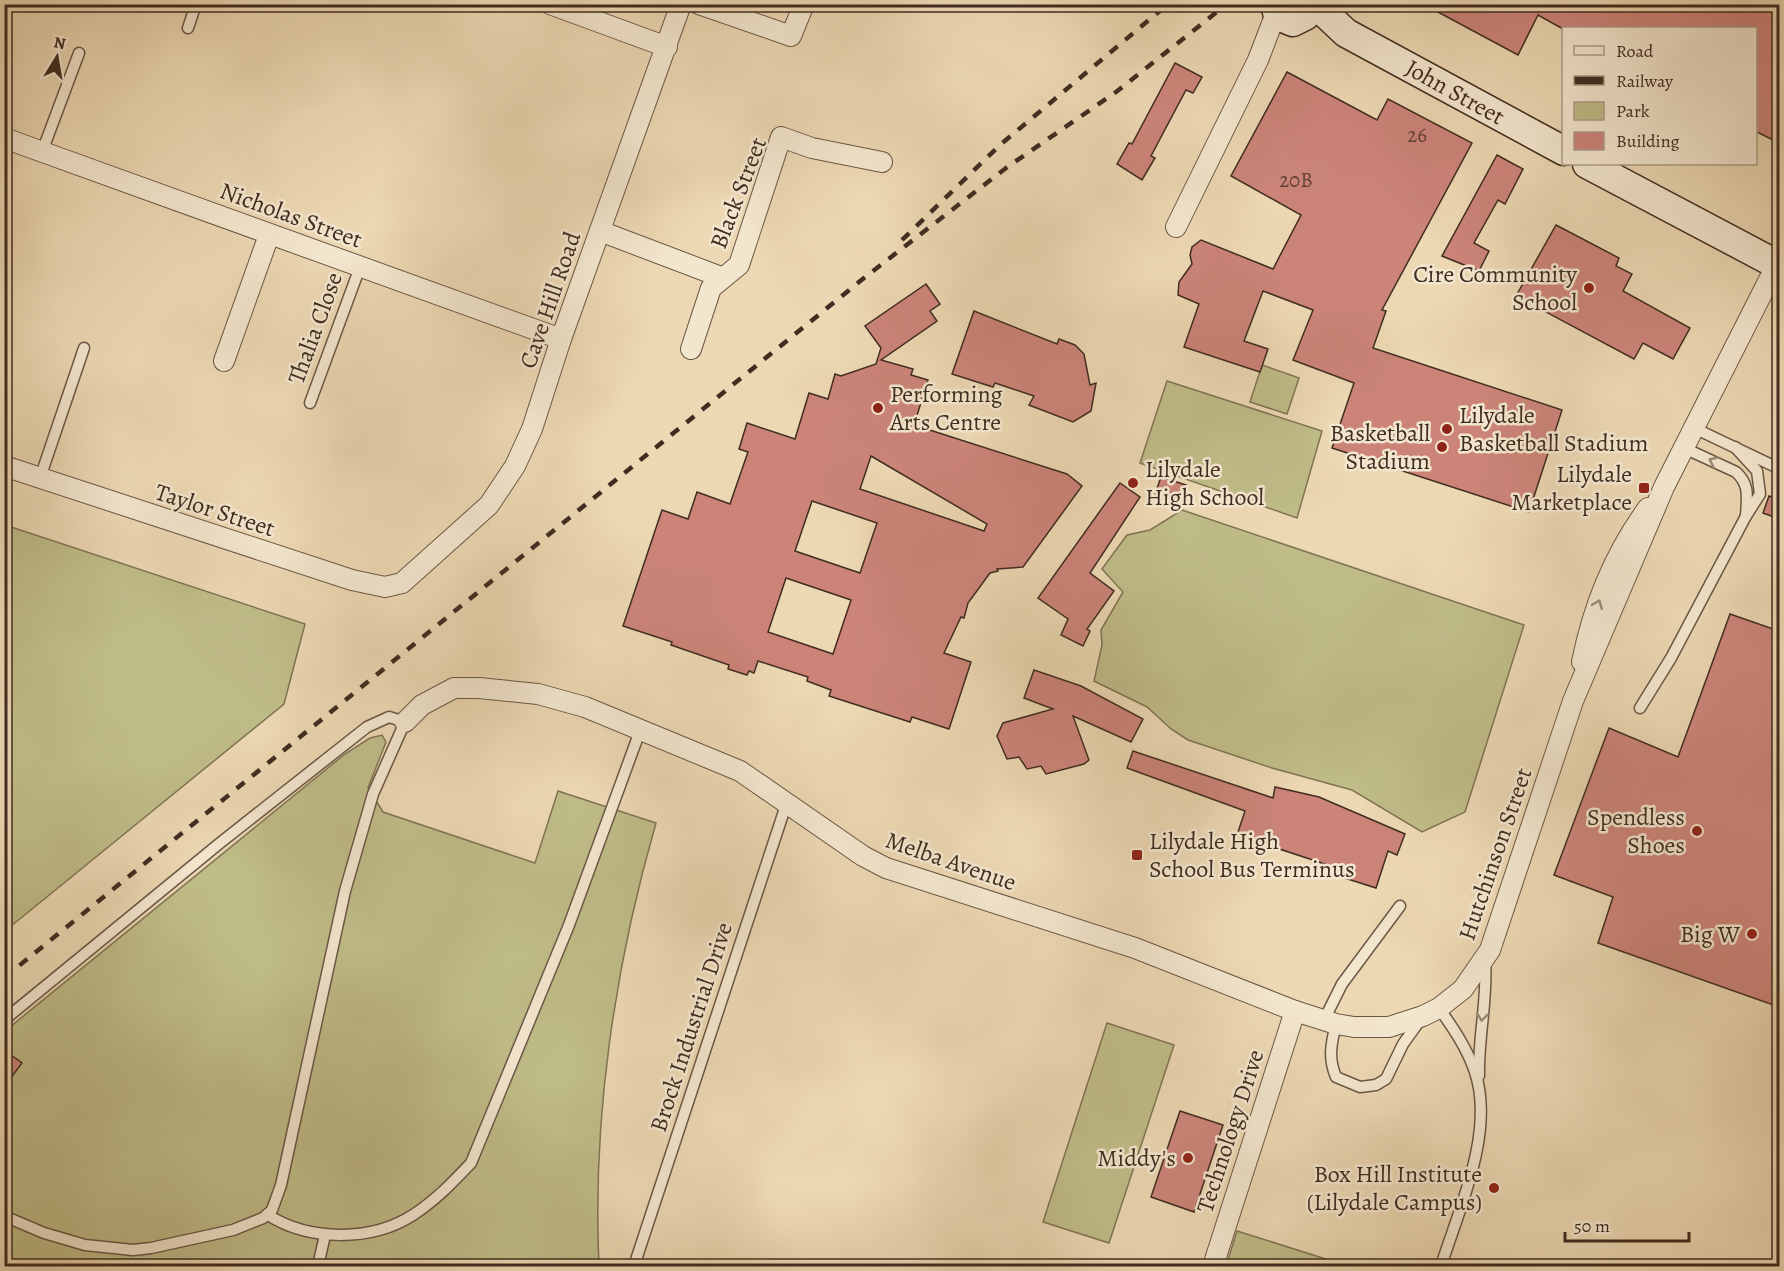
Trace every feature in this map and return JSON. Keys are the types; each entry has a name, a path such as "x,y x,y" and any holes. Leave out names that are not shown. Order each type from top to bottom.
{"main road":[{"name":"John Street","path":"1288,11 1346,33 1562,150"},
{"path":"1589,165 1778,263"}],"street":[{"path":"550,4 667,47"},
{"name":"Cave Hill Road","path":"411,576 489,505 515,466 539,410 561,339 681,4"},
{"path":"699,4 791,36 804,4"},
{"path":"1176,227 1258,60 1288,11"},
{"name":"Black Street","path":"690,349 711,288 721,277 731,273 739,264 781,137 812,148 882,162"},
{"name":"Nicholas Street","path":"4,138 561,339"},
{"path":"600,231 721,277"},
{"path":"224,361 269,235"},
{"name":"Hutchinson Street","path":"1431,1012 1472,979 1485,959 1498,929 1573,701 1588,630 1615,582 1629,535 1664,487 1778,263"},
{"name":"Taylor Street","path":"4,466 352,580 385,587 402,583 411,576"},
{"name":"Melba Avenue","path":"405,722 422,705 454,688 538,694 585,707 730,766 788,801 846,845 886,868 1135,948 1295,1011 1330,1022 1373,1028 1389,1027 1431,1012"},
{"name":"Technology Drive","path":"1213,1266 1295,1011"}],"lane":[{"path":"188,28 196,4"},
{"path":"42,152 79,53"},
{"name":"Thalia Close","path":"310,403 360,267"},
{"path":"40,478 84,348"},
{"path":"1694,428 1779,469"},
{"path":"1640,708 1671,658 1746,516 1761,494 1758,475 1735,447"},
{"path":"1684,448 1736,472 1743,478 1748,489 1746,516"},
{"path":"1743,478 1779,469"},
{"path":"4,1020 367,727 388,717 405,722 373,794 351,869 281,1185 268,1215 234,1230 187,1242 133,1250 64,1240 4,1216"},
{"path":"268,1215 290,1227 325,1235 374,1231 411,1217 444,1192 471,1162 569,925 640,731"},
{"name":"Brock Industrial Drive","path":"634,1266 788,801"},
{"path":"1400,906 1342,984 1330,1022 1330,1053 1336,1077 1360,1087 1376,1086 1386,1079 1403,1044 1431,1012 1470,1058 1480,1091"},
{"path":"1440,1266 1480,1138 1479,1044 1487,983 1485,959"},
{"path":"318,1266 325,1235"}],"green space":[{"path":"1262,365 1299,378 1287,414 1250,402"},
{"path":"1167,381 1322,431 1297,518 1140,463"},
{"path":"1182,510 1524,625 1465,812 1422,832 1352,790 1272,768 1188,740 1171,729 1147,707 1094,681 1102,645 1101,630 1123,592 1102,569 1127,535 1150,530"},
{"path":"5,525 305,624 284,704 5,931"},
{"path":"382,735 386,742 368,788 383,812 535,863 558,791 656,823 629,931 610,1042 599,1154 599,1266 5,1266 5,1031 345,754 370,738"},
{"path":"1107,1023 1174,1045 1109,1243 1043,1222"},
{"path":"1237,1231 1348,1266 1226,1266"}],"building":[{"path":"1423,4 1604,4 1618,12 1622,4 1779,4 1779,143 1757,132 1757,27 1562,28 1538,15 1518,55"},
{"path":"1175,63 1202,77 1193,93 1186,90 1151,156 1155,158 1142,180 1117,164 1129,143 1132,144"},
{"path":"1287,72 1377,120 1388,99 1472,143 1382,310 1386,311 1373,348 1562,410 1529,512 1332,448 1354,383 1293,360 1313,310 1263,291 1244,341 1268,349 1260,372 1184,347 1199,304 1178,295 1179,282 1192,264 1190,255 1192,247 1201,240 1273,269 1301,215 1231,176"},
{"path":"1497,155 1523,169 1505,204 1498,200 1474,243 1489,251 1479,271 1442,256"},
{"path":"1556,225 1619,258 1616,266 1632,274 1623,291 1690,328 1673,359 1643,343 1634,359 1516,296"},
{"path":"926,284 940,304 930,311 937,321 881,360 913,369 911,375 928,380 914,425 1067,474 1082,486 1023,567 997,569 998,571 990,573 968,603 964,618 961,617 944,653 971,662 949,729 912,717 910,722 829,696 831,690 807,681 808,677 758,661 754,673 749,671 747,675 728,669 729,665 671,645 672,642 623,626 662,510 688,519 697,492 730,504 748,452 739,449 747,423 795,439 809,393 828,399 835,374 841,376 876,364 881,348 865,326","holes":["871,456 987,524 984,531 860,489","812,501 877,523 860,573 795,551","786,578 851,600 833,654 768,632"]},
{"path":"974,311 1057,344 1059,339 1075,345 1084,354 1090,385 1096,383 1091,411 1073,422 1029,405 1034,396 995,383 993,387 952,374"},
{"path":"1161,477 1186,485 1179,502 1155,494"},
{"path":"1120,483 1140,497 1090,573 1114,591 1087,629 1090,631 1083,646 1061,635 1068,619 1038,598"},
{"path":"1769,496 1779,499 1779,519 1763,513"},
{"path":"1730,614 1779,631 1779,1007 1598,943 1613,897 1554,875 1609,728 1678,757"},
{"path":"1034,670 1081,686 1143,719 1131,742 1073,716 1089,760 1084,764 1046,774 1041,766 1027,769 1019,757 1007,759 997,736 1003,723 1053,709 1024,698"},
{"path":"1133,751 1273,798 1275,787 1319,797 1405,834 1397,855 1388,851 1376,888 1332,874 1334,867 1237,835 1245,811 1127,768"},
{"path":"4,1050 22,1063 4,1087"},
{"name":"Middy's","path":"1180,1111 1223,1125 1194,1212 1151,1197"}],"railway":[{"path":"902,240 1000,145 1168,4"},
{"path":"4,978 864,278 1006,168 1116,92 1227,4"}],"place":[{"name":"Cire Community School","path":"1589,288"},
{"name":"Performing Arts Centre","path":"878,408"},
{"name":"Lilydale Basketball Stadium","path":"1447,429"},
{"name":"Basketball Stadium","path":"1442,447"},
{"name":"Lilydale High School","path":"1133,483"},
{"name":"Lilydale Marketplace","path":"1644,488"},
{"name":"Spendless Shoes","path":"1697,831"},
{"name":"Lilydale High School Bus Terminus","path":"1137,855"},
{"name":"Big W","path":"1752,934"},
{"name":"Middy's","path":"1188,1158"},
{"name":"Box Hill Institute (Lilydale Campus)","path":"1494,1188"}]}
